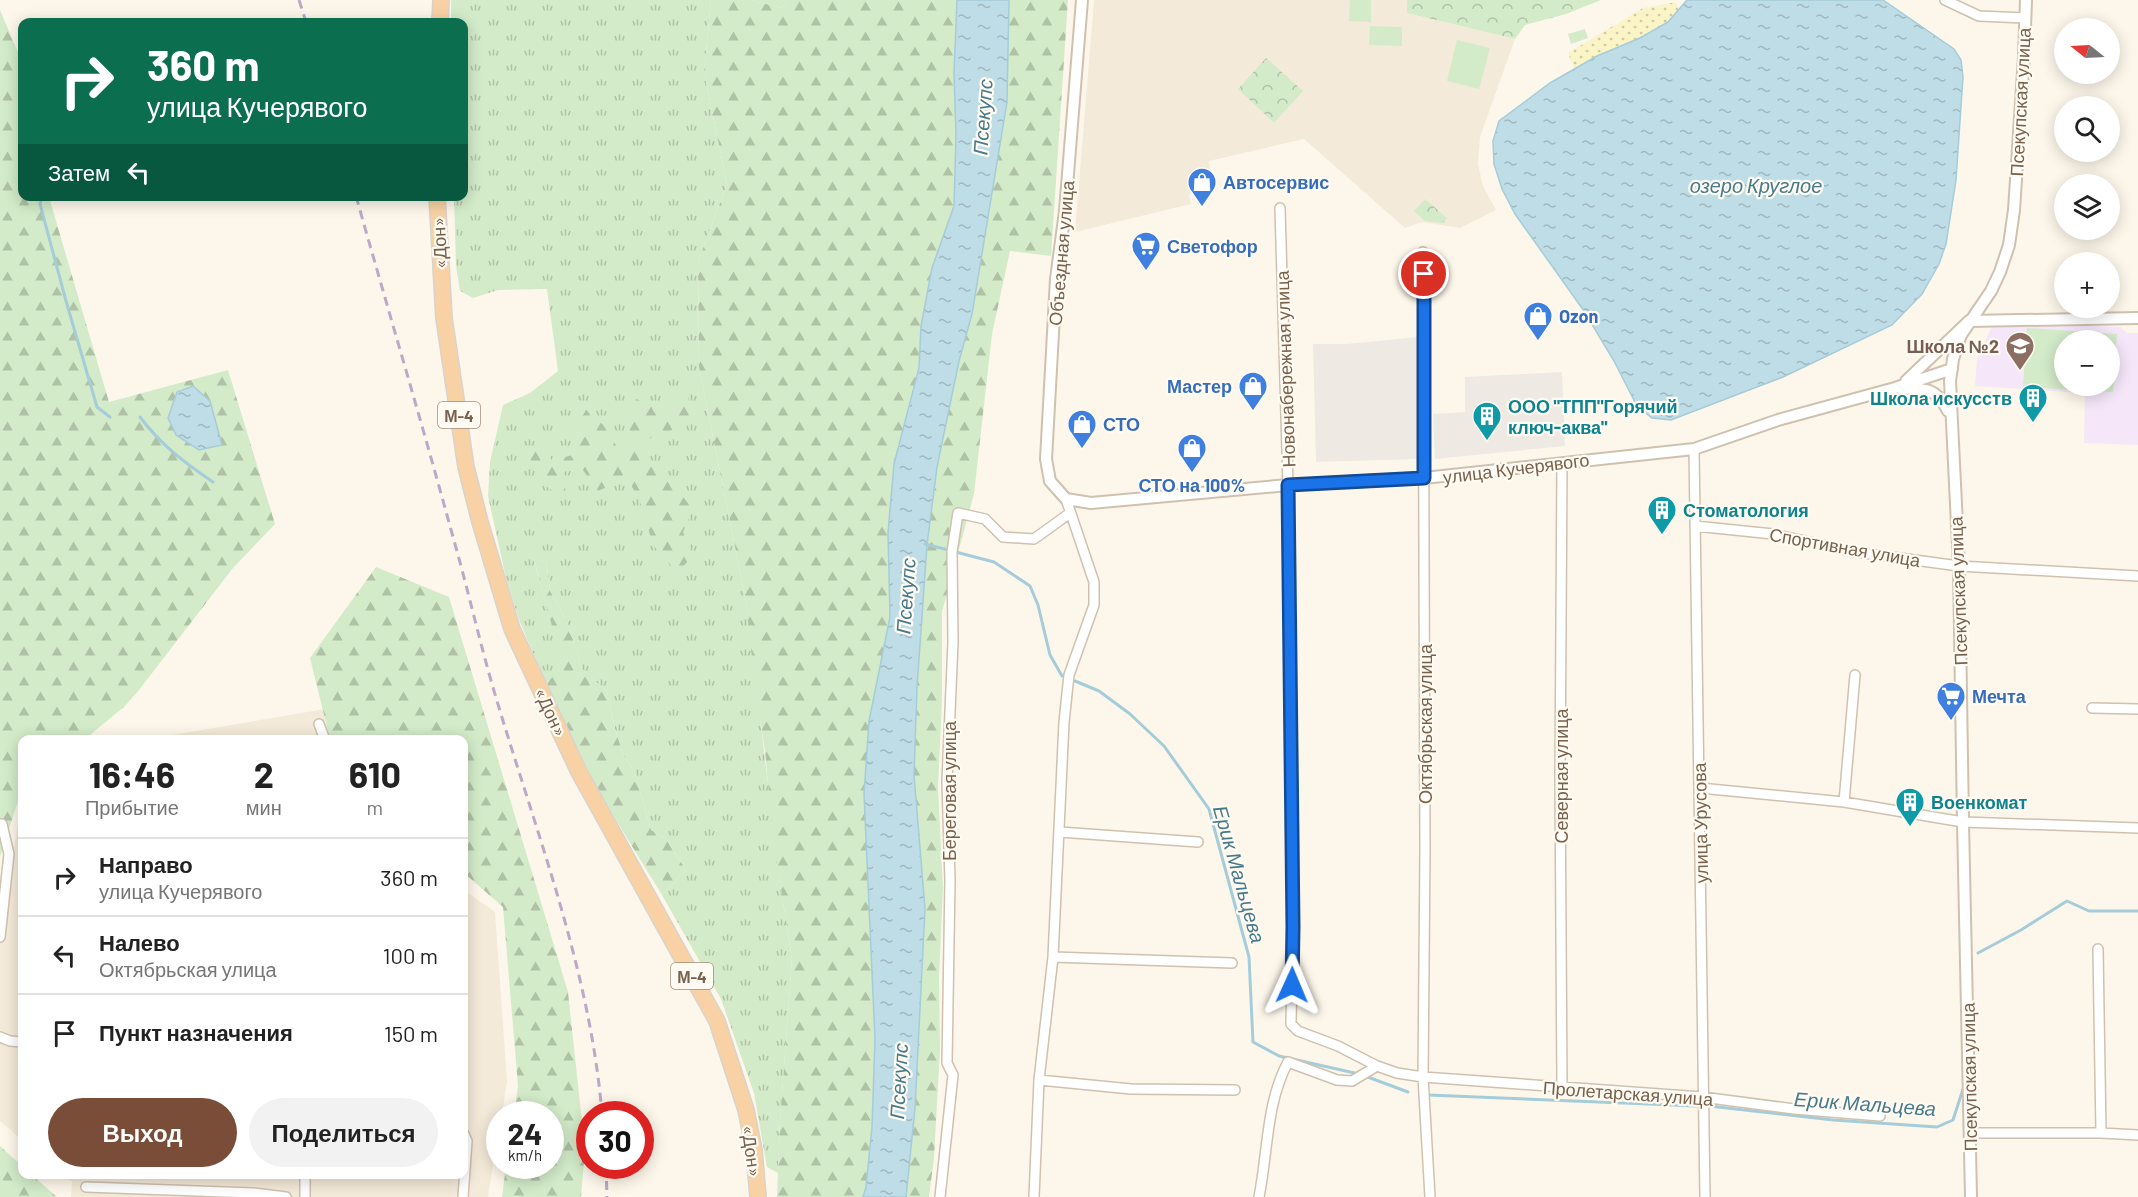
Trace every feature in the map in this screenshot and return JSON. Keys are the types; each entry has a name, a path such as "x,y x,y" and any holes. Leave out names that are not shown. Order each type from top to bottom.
{"highway":[{"path":"440,0 440,18"},
{"name":"«Дон»","path":"437,201 444,318 466,467 512,629 579,772 717,1021 746,1110 758,1197"}],"street":[{"name":"Объездная улица","path":"1066,499 1050,481 1046,459 1056,279 1065,211 1082,0"},
{"path":"1945,0 1979,16 2025,18"},
{"name":"Псекупская улица","path":"1971,1197 1959,566 1951,416 1952,369 1958,342 1996,281 2005,259 2012,230 2026,0"},
{"name":"Новонабережная улица","path":"1280,208 1288,485 1293,927 1291,1024 1298,1030"},
{"name":"Октябрьская улица","path":"1423,252 1425,860 1423,1077 1431,1197"},
{"path":"1969,321 2138,318"},
{"name":"улица Кучерявого","path":"1902,385 1969,321"},
{"name":"улица Кучерявого","path":"1066,499 1091,503 1288,485 1424,478 1694,449 1778,420 1887,390 1952,369"},
{"name":"улица Кучерявого","path":"1887,390 1914,388 1930,391 1941,398 1951,416"},
{"name":"улица Урусова","path":"1694,449 1705,1197"},
{"name":"Северная улица","path":"1562,463 1560,792 1562,1088"},
{"path":"1034,1197 1039,1080 1053,957 1064,722 1069,675 1094,605 1094,582 1066,499"},
{"name":"Береговая улица","path":"940,1197 952,1075 946,1063 950,880 947,782 952,642 952,552 958,513 985,519 1003,537 1034,539 1070,513"},
{"name":"Спортивная улица","path":"1695,526 1773,534 1855,552 1959,566 2138,576"},
{"path":"1844,802 1855,675"},
{"path":"2092,708 2138,709"},
{"path":"319,724 323,735"},
{"path":"1700,788 1844,802 1963,822 2138,828"},
{"path":"0,937 9,854 2,824"},
{"path":"1060,832 1198,842"},
{"path":"2098,949 2101,1133"},
{"path":"1053,957 1232,963"},
{"name":"Пролетарская улица","path":"1298,1030 1338,1046 1377,1066 1423,1077 1702,1097 1794,1109 1880,1116"},
{"path":"0,1037 18,1042"},
{"path":"1259,1197 1272,1106 1279,1078 1288,1062 1337,1080 1352,1081 1377,1066"},
{"path":"1039,1080 1131,1089 1235,1090"},
{"path":"1970,1133 2138,1135"},
{"path":"305,1179 305,1197"},
{"path":"463,1197 464,1179"},
{"path":"86,1187 198,1194 253,1193 286,1197"}],"shaded area":[{"path":"1094,0 1407,0 1407,13 1515,39 1480,137 1478,164 1483,186 1496,210 1460,228 1422,222 1405,228 1304,139 1209,161 1213,190 1189,194 1191,204 1075,232"},
{"name":"Школа №2","path":"1994,322 2121,327 2127,333 2138,333 2138,445 2084,443 2085,396 2120,396 2120,330 2054,330 2054,391 1975,386 1977,359"},
{"path":"1418,337 1419,459 1316,462 1313,344 1347,344"},
{"name":"ООО \"ТПП\"Горячий ключ-аква\"","path":"1562,372 1565,446 1435,459 1433,414 1465,412 1465,377"},
{"path":"325,709 330,735 172,735"},
{"path":"18,826 18,1137 0,1121 0,925"},
{"path":"468,893 495,912 507,1081 504,1101 486,1101 486,1179 491,1179 488,1197 71,1197 72,1182 68,1179 468,1179"}],"green space":[{"path":"451,0 711,0 704,72 727,184 698,262 699,367 746,602 780,883 792,959 778,1173 767,1167 754,1093 721,999 662,895 686,870 666,839 651,830 634,770 624,757 615,729 607,692 582,669 568,624 550,591 546,561 534,560 564,667 546,683 519,620 506,578 488,496 490,462 503,405 530,393 558,371 547,289 498,290 473,298 460,291 456,266 454,201 468,201 468,18 451,18"},
{"path":"711,0 750,0 782,8 787,0 957,0 954,73 956,136 954,206 932,268 921,326 919,368 894,464 888,533 890,617 869,721 864,794 875,1039 872,1127 863,1197 777,1197 792,959 773,839 765,751 756,696 746,602 699,367 698,262 727,184 704,72"},
{"path":"750,0 787,0 782,8"},
{"path":"1009,0 1068,0 1051,256 1010,251 992,334 974,494 942,612 942,699 938,788 943,888 939,978 940,1050 934,1158 929,1197 906,1197 915,1108 925,909 914,775 917,687 927,545 937,467 959,361 972,314 1007,102"},
{"path":"1350,0 1371,0 1371,22 1349,21"},
{"path":"1407,0 1601,0 1566,14 1525,25 1515,39 1407,13"},
{"path":"0,10 18,53 18,201 50,201 109,402 228,370 275,524 233,568 125,706 90,735 18,735 18,801 0,857"},
{"path":"1370,26 1402,27 1402,46 1369,45"},
{"path":"1585,29 1588,38 1571,44 1568,34"},
{"path":"1457,40 1490,48 1479,89 1447,81"},
{"path":"1266,58 1303,91 1274,123 1238,89"},
{"path":"1425,199 1447,218 1443,223 1425,221 1414,211"},
{"path":"2027,328 2057,330 2054,330 2054,389 2023,387"},
{"path":"673,394 688,395 690,414 672,430 649,439 640,452 660,469 693,509 683,532 692,556 678,573 653,545 640,501 627,478 598,491 580,466 564,472 566,500 543,484 527,459 542,439 552,461 572,455 571,435 586,410 610,434 620,453 630,435 627,416 636,399 658,407 673,402"},
{"path":"534,559 546,561 550,591 568,624 582,669 607,692 615,729 624,757 634,770 651,830 666,839 686,870 662,895 598,791 546,683 563,667"},
{"path":"376,567 449,597 568,992 580,1101 576,1101 576,1179 583,1179 581,1197 502,1197 504,1179 564,1179 564,1101 516,1101 518,1086 503,907 468,876 468,735 329,735 310,658"},
{"path":"0,1146 18,1162 18,1179 37,1179 57,1197 0,1197"}],"sand":[{"path":"1676,2 1679,11 1670,28 1574,69 1568,53 1643,8"}],"water":[{"name":"Псекупс","path":"957,0 1009,0 1007,102 972,314 959,361 937,467 927,545 917,687 914,775 925,909 915,1108 906,1197 863,1197 872,1127 875,1039 864,794 869,721 890,617 888,533 894,464 919,368 921,326 932,268 954,206 956,136 954,73"},
{"name":"озеро Круглое","path":"1687,0 1883,0 1954,49 1961,60 1963,77 1956,180 1946,244 1939,264 1922,294 1892,325 1783,377 1671,420 1652,418 1637,406 1614,361 1584,311 1515,214 1502,189 1494,164 1493,141 1499,121 1550,83 1597,56 1640,38 1668,22"},
{"path":"193,386 210,401 222,445 199,450 176,435 168,418 177,392"}],"waterway":[{"path":"41,201 66,301 97,407 110,417"},
{"path":"140,417 174,453 213,482"},
{"name":"Ерик Мальцева","path":"925,544 994,562 1030,586 1038,605 1050,655 1062,676"},
{"name":"Ерик Мальцева","path":"1075,681 1099,691 1130,714 1164,746 1209,809 1249,957 1253,1042 1279,1056 1359,1074"},
{"name":"Ерик Мальцева","path":"1978,953 2021,930 2067,901 2089,911 2138,911"},
{"name":"Ерик Мальцева","path":"1365,1076 1408,1092"},
{"name":"Ерик Мальцева","path":"1709,1106 1833,1120 1937,1127 1953,1120 1964,1086"},
{"name":"Ерик Мальцева","path":"1428,1095 1697,1106"}],"railway":[{"path":"299,0 305,18"},
{"path":"357,201 458,555 492,684 573,951 596,1059 601,1101"},
{"path":"606,1179 607,1197"}],"place":[{"name":"Автосервис","path":"1202,208"},
{"name":"Светофор","path":"1146,272"},
{"name":"Ozon","path":"1538,342"},
{"name":"Школа №2","path":"2020,372"},
{"name":"Мастер","path":"1253,412"},
{"name":"Школа искусств","path":"2033,424"},
{"name":"ООО \"ТПП\"Горячий ключ-аква\"","path":"1487,442"},
{"name":"СТО","path":"1082,450"},
{"name":"СТО на 100%","path":"1192,474"},
{"name":"Стоматология","path":"1662,536"},
{"name":"Мечта","path":"1951,722"},
{"name":"Военкомат","path":"1910,828"}],"route":[{"path":"1292,985 1288,485 1424,478 1424,274"}]}
